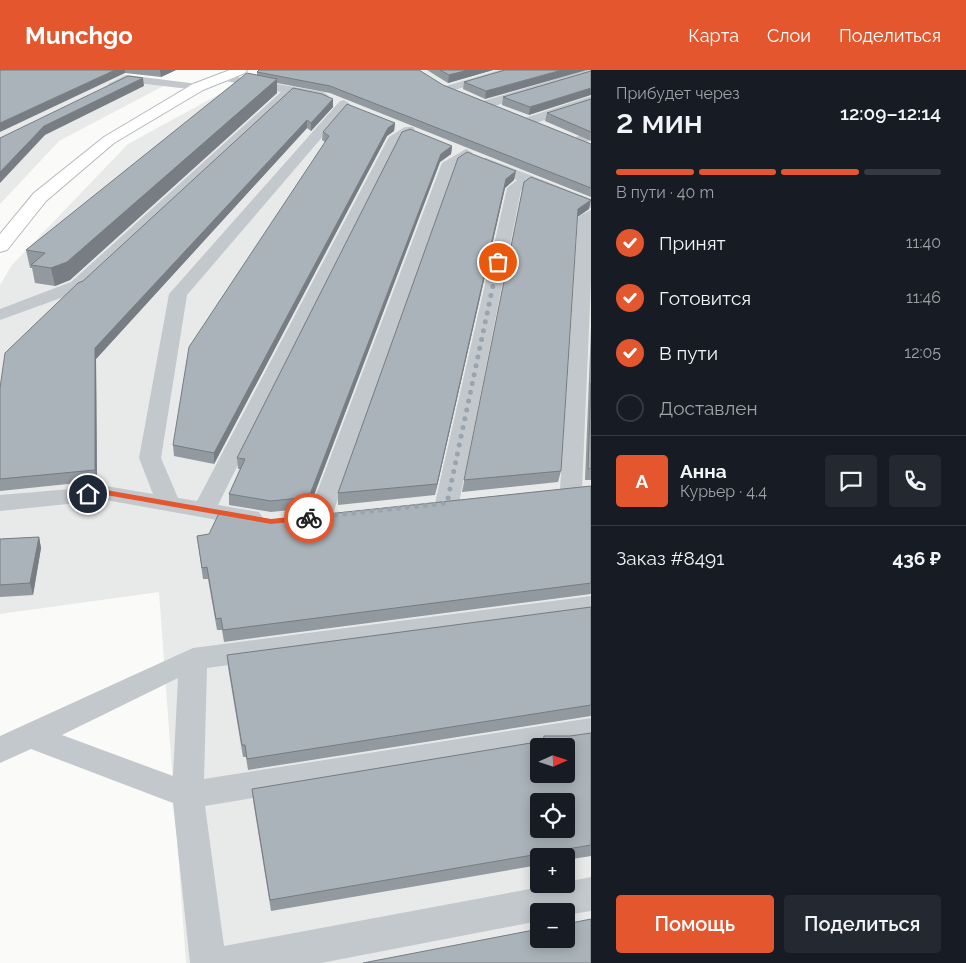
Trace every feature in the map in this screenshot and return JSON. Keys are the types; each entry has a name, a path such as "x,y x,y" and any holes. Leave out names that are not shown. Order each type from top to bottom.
{"main road":[{"path":"0,246 40,198 109,140 198,88 241,70"}],"lane":[{"path":"502,112 443,87 512,70"},
{"path":"484,106 591,72"},
{"path":"100,91 126,78 198,88"},
{"path":"169,504 150,458 178,294 348,106 325,96 220,78"},
{"path":"0,315 77,286 290,90"},
{"path":"548,130 525,120 591,100"},
{"path":"204,510 395,137 406,129"},
{"path":"591,136 570,140 591,148"},
{"path":"320,516 449,163 458,150 591,204"},
{"path":"446,503 514,188 528,178"},
{"path":"571,490 586,218 591,215"},
{"path":"0,503 106,492 271,522"},
{"path":"0,750 193,659 591,606"},
{"path":"193,659 188,795 208,963"},
{"path":"31,736 188,795 591,730"},
{"path":"227,963 591,894"}],"shaded area":[{"path":"100,70 171,82 59,141 0,204 0,115"},
{"path":"278,70 591,70 591,963 186,963 159,592 0,614 0,285 12,265 128,144 225,91"}],"building":[{"path":"0,70 115,70 0,123"},
{"path":"259,70 419,70 443,85 591,144 591,188 330,86 257,72"},
{"path":"440,70 468,70 449,75"},
{"path":"505,70 562,70 486,91 464,82"},
{"path":"591,71 591,88 530,107 503,97"},
{"path":"247,73 277,79 67,262 51,268 31,265 45,253 26,250"},
{"path":"128,76 143,78 44,126 0,172 0,138"},
{"path":"293,88 322,94 333,99 311,123 307,120 95,348 95,470 0,479 0,388 5,353 78,283 83,281"},
{"path":"591,99 591,132 547,113"},
{"path":"347,104 395,123 388,128 214,453 173,445 189,347 329,136 323,132"},
{"path":"410,129 452,146 441,154 309,497 271,501 229,494 245,459 237,458 402,132"},
{"path":"467,152 516,171 506,179 437,484 338,493 458,158"},
{"path":"531,177 591,200 578,209 561,471 464,480 524,182"},
{"path":"591,383 591,468 588,469"},
{"path":"591,486 591,583 223,630 221,618 216,619 207,567 202,568 197,536 209,534 220,511 271,520"},
{"path":"39,537 30,583 0,585 0,539"},
{"path":"591,607 591,705 247,759 245,745 242,745 227,655"},
{"path":"591,733 591,845 573,848 530,848 530,855 270,900 252,789 530,743 530,783 575,783 575,738 544,738 544,736 570,736"},
{"path":"591,919 591,963 363,963 530,931 530,948 575,948 575,922"}],"way so far":[{"path":"309,518 447,503 498,262"}],"route":[{"path":"88,494 106,492 271,522 309,518"}]}
